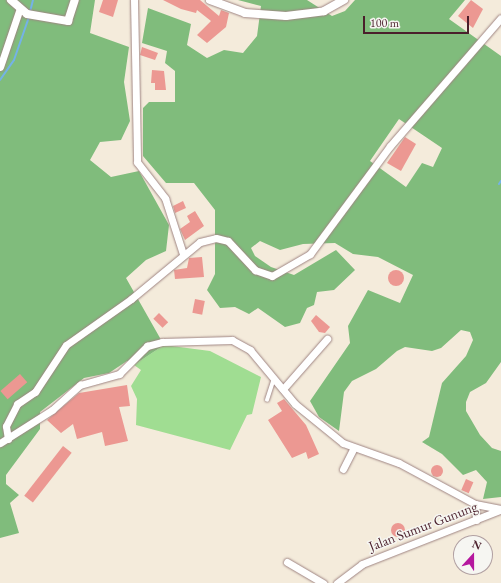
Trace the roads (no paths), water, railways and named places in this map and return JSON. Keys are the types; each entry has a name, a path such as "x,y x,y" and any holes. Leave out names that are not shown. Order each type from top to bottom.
{"street":[{"path":"11,0 26,14 68,21 75,0"},
{"path":"134,0 137,162 165,198 184,254"},
{"path":"210,0 246,13 286,16 324,11 344,0"},
{"path":"0,67 26,14"},
{"path":"8,439 6,426 17,404 35,392 66,345 131,299 200,242 216,238 228,241 265,275 272,276 301,262 320,243 390,146 501,18"},
{"name":"Jalan Sumur Gunung","path":"0,444 52,410 80,385 119,374 147,346 162,342 203,339 242,343 308,417 353,449 399,463 476,504 501,509"},
{"path":"282,389 326,340"},
{"path":"343,469 353,449"},
{"path":"476,504 476,520"},
{"name":"Jalan Sumur Gunung","path":"337,583 362,564 449,527 476,520 501,509"},
{"path":"287,562 323,583"}],"lane":[{"path":"267,400 274,379"}],"waterway":[{"path":"30,12 33,0"},
{"path":"0,80 14,60 29,17"}]}
